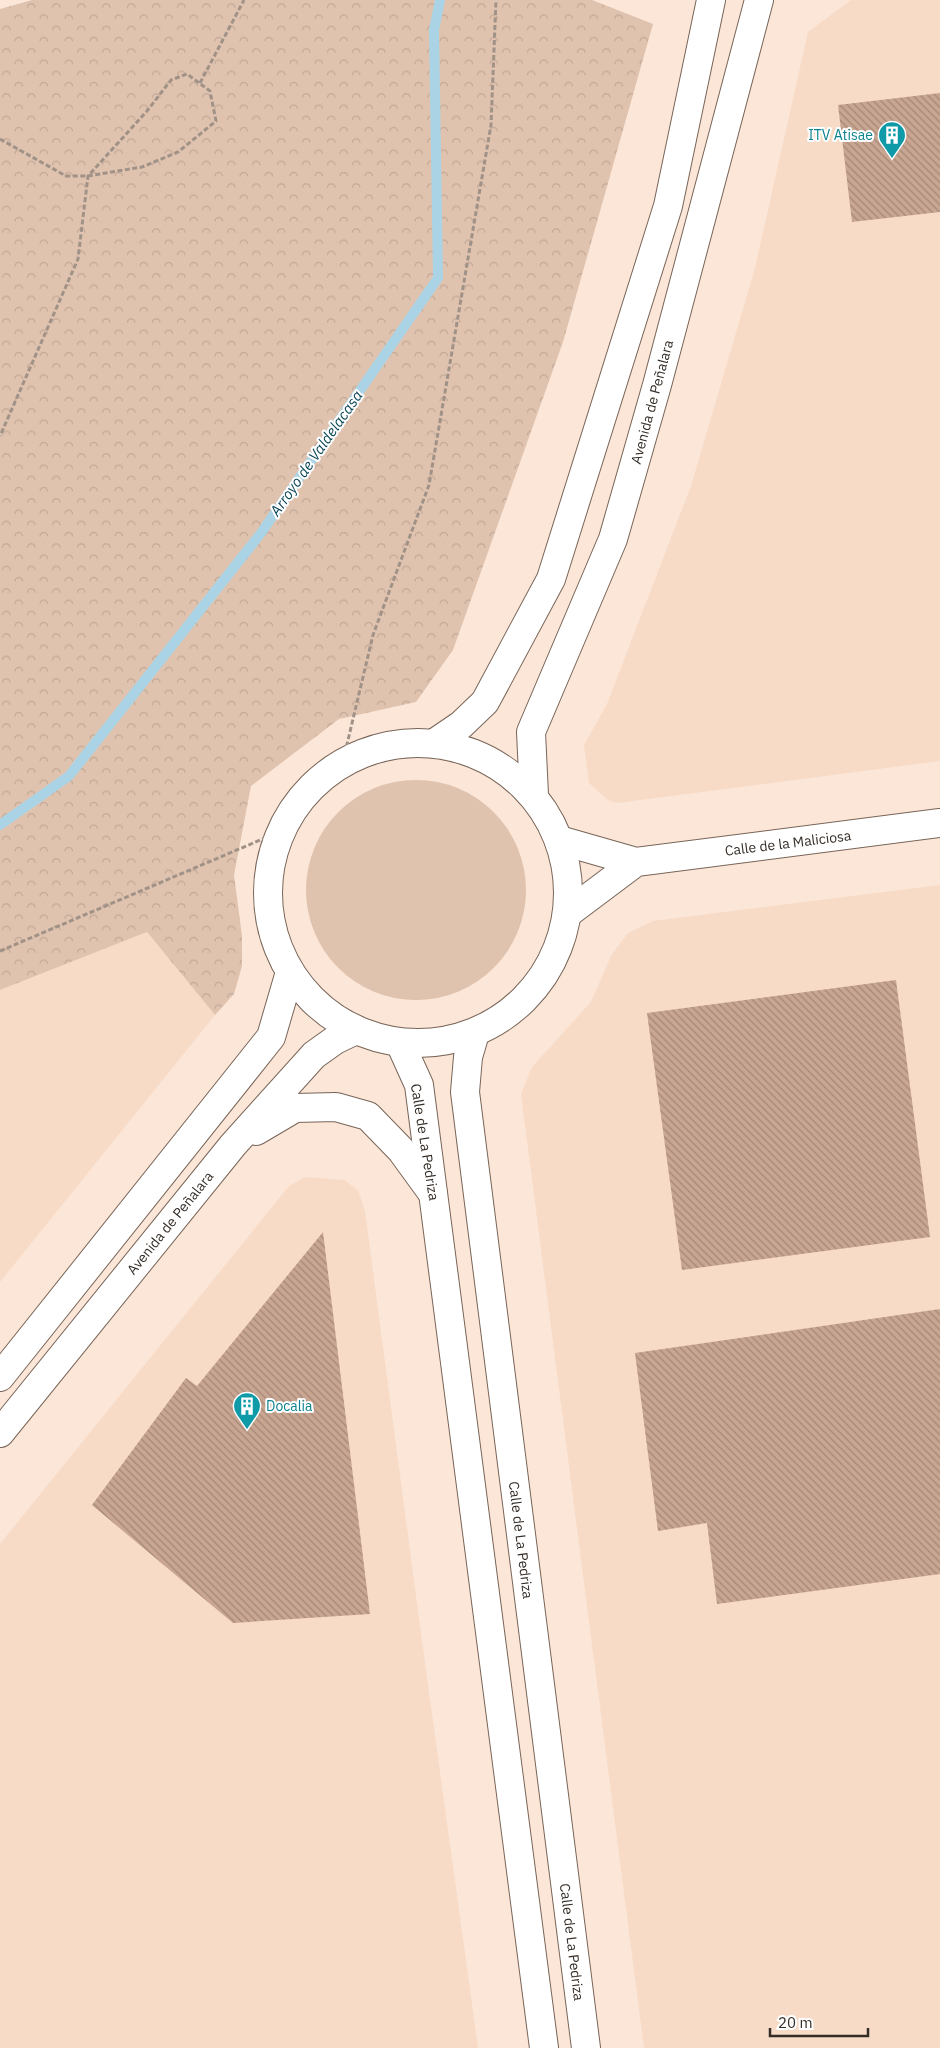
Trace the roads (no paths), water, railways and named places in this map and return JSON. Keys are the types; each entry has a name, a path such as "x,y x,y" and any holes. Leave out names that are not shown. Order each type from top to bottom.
{"street":[{"path":"436,742 461,725 485,702 551,579 668,206 711,0"},
{"name":"Avenida de Peñalara","path":"534,795 530,732 614,539 657,385 759,0"},
{"path":"436,742 472,752 506,770 534,795 559,840 568,876 568,913 552,964 519,1005 475,1033 438,1043 400,1043 356,1030 318,1006 290,972 271,927 267,879 280,832 305,792 343,761 388,744 436,742"},
{"name":"Calle de la Maliciosa","path":"559,840 636,862 940,823"},
{"name":"Calle de la Maliciosa","path":"568,913 636,862"},
{"path":"0,1377 270,1036 290,972"},
{"name":"Avenida de Peñalara","path":"0,1433 233,1145 314,1055 335,1040 356,1030"},
{"name":"Calle de La Pedriza","path":"475,1033 468,1057 465,1092 586,2048"},
{"name":"Calle de La Pedriza","path":"400,1043 419,1085 544,2048"},
{"path":"233,1145 295,1108 336,1107 368,1116 401,1150 433,1194"}],"waterway":[{"name":"Arroyo de Valdelacasa","path":"0,825 69,776 261,533 438,278 434,30 440,0"}],"place":[{"name":"ITV Atisae","path":"892,159"},
{"name":"Docalia","path":"247,1430"}]}
